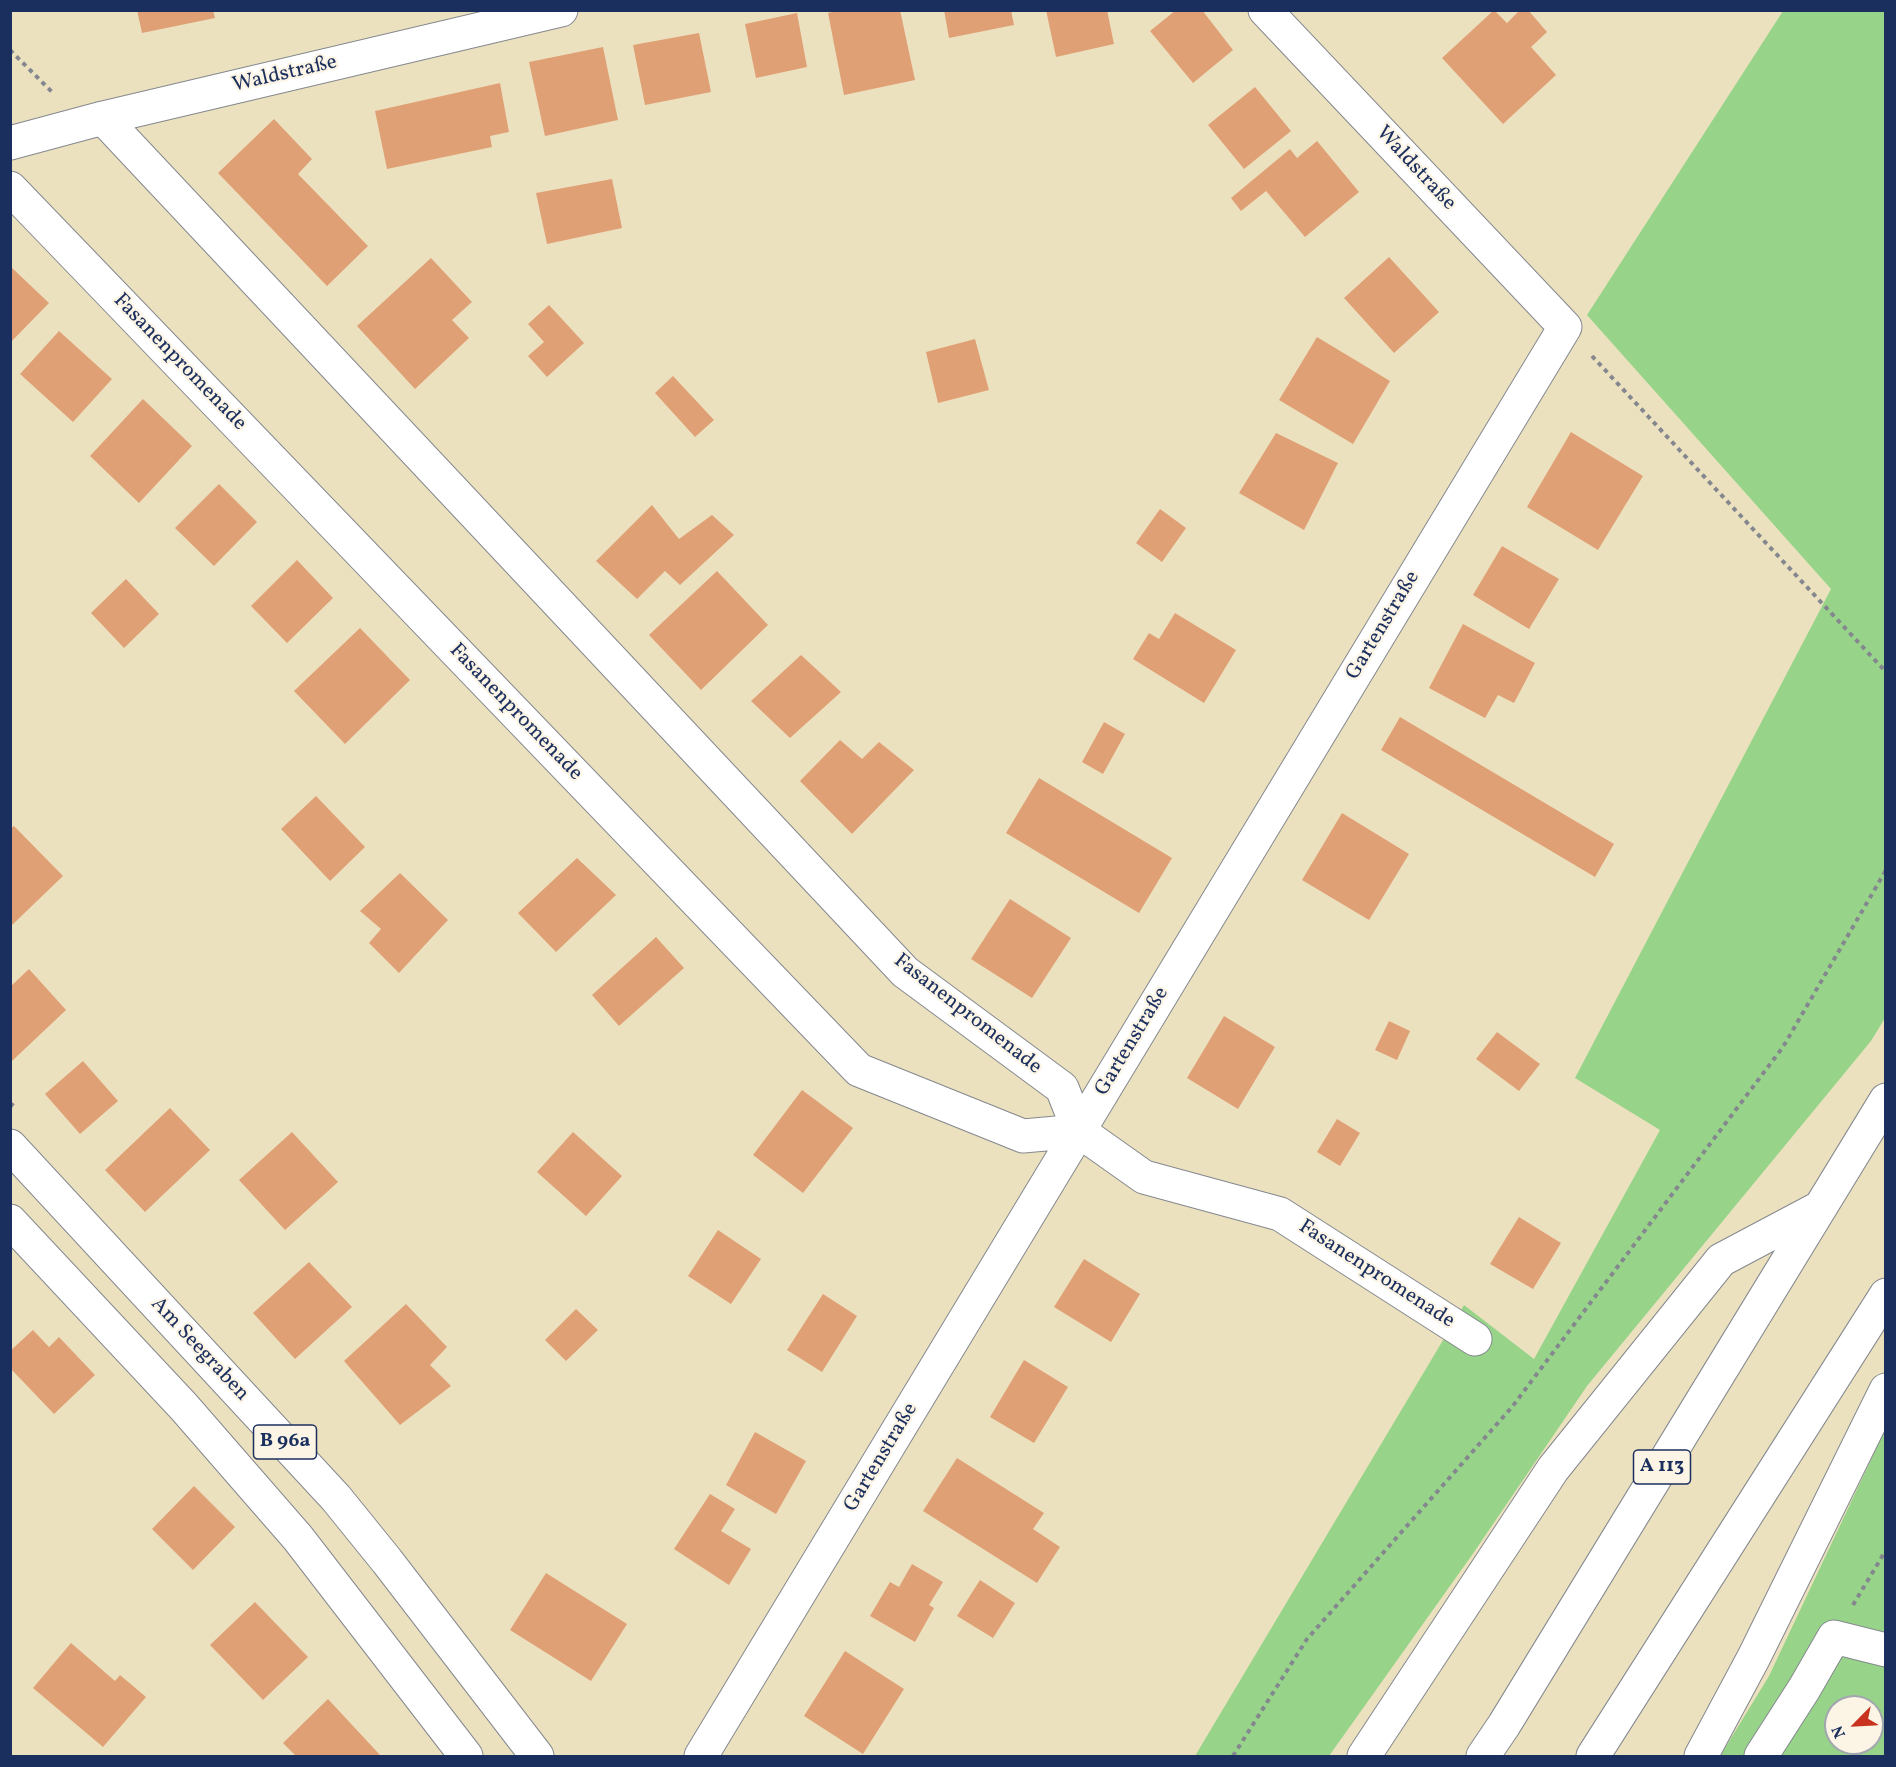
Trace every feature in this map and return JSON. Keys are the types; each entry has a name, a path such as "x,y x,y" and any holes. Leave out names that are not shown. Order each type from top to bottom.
{"main road":[{"name":"Waldstraße","path":"10,143 93,120 561,10"},
{"name":"Waldstraße","path":"1265,10 1565,327"},
{"name":"Fasanenpromenade","path":"93,120 905,972 1062,1088 1079,1131 1144,1177 1280,1214 1475,1340"},
{"name":"Fasanenpromenade","path":"10,188 859,1070 1023,1136 1079,1131"},
{"name":"Gartenstraße","path":"701,1756 1565,327"},
{"name":"A 113","path":"1483,1756 1886,1100"},
{"name":"Am Seegraben","path":"10,1146 336,1498 537,1756"},
{"path":"1364,1756 1553,1468 1721,1260 1819,1208"},
{"name":"B 96a","path":"10,1221 153,1372 290,1529 466,1756"},
{"path":"1593,1756 1886,1295"},
{"path":"1701,1756 1754,1657 1886,1390"},
{"path":"1761,1756 1804,1689 1834,1636 1886,1650"}],"path":[{"path":"10,50 93,120"},
{"path":"1565,327 1886,672"},
{"path":"1233,1756 1307,1639 1512,1407 1776,1056 1886,870"},
{"path":"1834,1636 1886,1550"}],"green space":[{"path":"1783,11 1885,11 1885,1018 1871,1041 1587,1386 1472,1555 1329,1756 1195,1756 1464,1305 1534,1359 1660,1130 1575,1078 1831,589 1587,315"},
{"path":"1885,1430 1885,1756 1720,1756 1769,1676"}],"building":[{"path":"137,10 213,10 215,18 142,33"},
{"path":"841,10 900,10 915,80 844,95 828,13"},
{"path":"944,10 1011,10 1014,25 949,38"},
{"path":"1046,10 1107,10 1114,44 1056,57"},
{"path":"1176,10 1202,10 1233,50 1193,83 1150,31"},
{"path":"1494,10 1507,23 1520,10 1528,10 1547,32 1531,47 1556,75 1503,124 1442,58"},
{"path":"797,13 807,67 756,78 745,24"},
{"path":"699,33 711,92 645,105 633,45"},
{"path":"603,47 618,120 545,136 529,62"},
{"path":"500,83 509,132 490,136 492,147 387,169 375,111"},
{"path":"1255,87 1291,131 1244,169 1208,125"},
{"path":"274,119 312,159 298,174 368,246 327,286 218,173"},
{"path":"1317,141 1359,192 1305,237 1266,191 1241,211 1231,198 1290,149 1297,158"},
{"path":"612,179 622,228 547,244 536,193"},
{"path":"1389,257 1439,312 1394,353 1344,298"},
{"path":"431,258 472,302 452,320 469,338 415,389 357,326"},
{"path":"10,266 49,303 10,343"},
{"path":"549,305 584,343 547,377 528,356 544,342 528,324"},
{"path":"59,331 112,379 73,422 20,374"},
{"path":"1317,337 1390,381 1353,444 1279,400"},
{"path":"975,339 989,390 938,403 926,352"},
{"path":"673,376 714,420 695,437 655,393"},
{"path":"143,399 192,446 139,503 90,456"},
{"path":"1571,432 1643,476 1598,550 1527,507"},
{"path":"1276,433 1338,463 1304,530 1239,493"},
{"path":"219,484 257,522 214,566 175,528"},
{"path":"652,505 679,539 712,515 734,535 680,585 665,571 637,599 596,561"},
{"path":"1160,509 1186,528 1162,562 1136,543"},
{"path":"1502,546 1559,579 1529,629 1473,595"},
{"path":"297,560 333,598 287,643 251,606"},
{"path":"717,571 768,625 701,690 649,635"},
{"path":"126,579 159,614 124,648 91,613"},
{"path":"1175,613 1236,650 1204,703 1133,659 1149,633 1159,639"},
{"path":"1463,624 1535,663 1514,703 1498,695 1485,718 1429,688"},
{"path":"360,628 410,680 345,744 294,691"},
{"path":"801,655 841,692 790,738 751,701"},
{"path":"1400,717 1614,844 1595,877 1381,750"},
{"path":"1104,722 1125,734 1103,774 1082,762"},
{"path":"840,740 862,759 879,742 914,770 852,834 800,781"},
{"path":"1039,778 1172,858 1139,913 1006,833"},
{"path":"316,796 365,847 330,881 281,829"},
{"path":"1342,813 1409,854 1369,920 1302,880"},
{"path":"14,826 63,876 10,927 10,829"},
{"path":"577,858 616,895 556,952 518,913"},
{"path":"400,873 448,920 399,973 369,943 381,929 360,911"},
{"path":"1010,899 1071,938 1032,998 971,959"},
{"path":"656,937 684,968 619,1026 592,995"},
{"path":"29,969 66,1010 12,1061 10,1060 10,987"},
{"path":"1224,1016 1275,1047 1238,1109 1187,1078"},
{"path":"1389,1021 1410,1031 1397,1060 1375,1050"},
{"path":"1497,1032 1540,1064 1519,1091 1476,1059"},
{"path":"83,1061 118,1101 80,1134 45,1094"},
{"path":"802,1090 853,1128 803,1193 753,1155"},
{"path":"170,1108 210,1150 145,1212 105,1170"},
{"path":"1337,1119 1360,1133 1340,1166 1317,1152"},
{"path":"292,1132 338,1182 285,1230 239,1180"},
{"path":"573,1132 622,1176 586,1216 537,1172"},
{"path":"1519,1217 1561,1243 1533,1289 1490,1264"},
{"path":"718,1230 761,1259 731,1304 688,1276"},
{"path":"1084,1259 1140,1294 1111,1342 1054,1307"},
{"path":"309,1262 352,1307 295,1359 253,1313"},
{"path":"823,1294 857,1316 822,1372 787,1350"},
{"path":"406,1304 447,1347 430,1365 451,1386 400,1425 344,1361"},
{"path":"576,1309 598,1330 566,1361 545,1340"},
{"path":"33,1330 49,1347 59,1337 95,1375 54,1414 10,1368 10,1351"},
{"path":"1024,1360 1068,1387 1034,1443 990,1417"},
{"path":"755,1432 806,1461 776,1514 726,1485"},
{"path":"957,1458 1044,1513 1033,1529 1060,1547 1037,1583 923,1511"},
{"path":"194,1486 235,1527 193,1570 152,1529"},
{"path":"710,1494 735,1509 721,1531 751,1549 729,1585 674,1549"},
{"path":"912,1564 943,1582 929,1605 934,1608 915,1642 870,1616 890,1582 899,1587"},
{"path":"546,1573 627,1624 591,1681 510,1630"},
{"path":"980,1580 1015,1603 993,1638 957,1616"},
{"path":"255,1602 308,1657 263,1700 210,1645"},
{"path":"71,1643 115,1681 120,1675 146,1697 103,1747 33,1688"},
{"path":"845,1651 904,1689 863,1754 804,1716"},
{"path":"328,1699 379,1756 296,1756 283,1743"}]}
